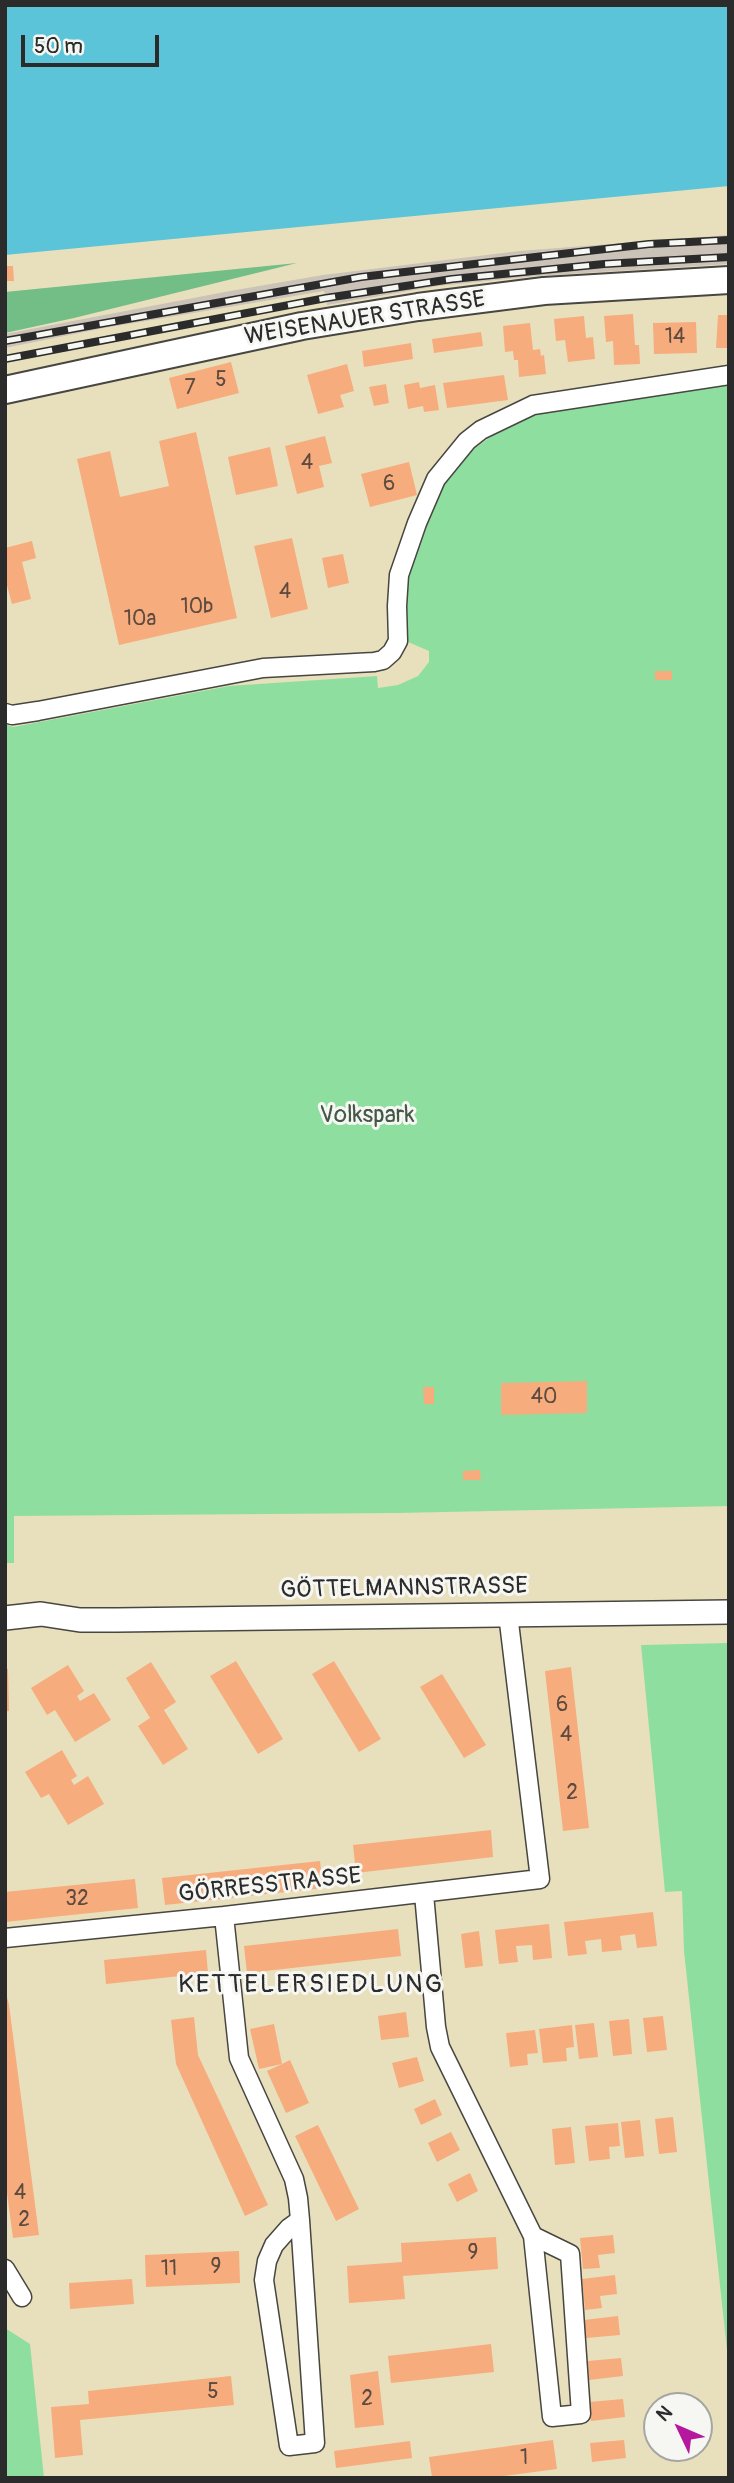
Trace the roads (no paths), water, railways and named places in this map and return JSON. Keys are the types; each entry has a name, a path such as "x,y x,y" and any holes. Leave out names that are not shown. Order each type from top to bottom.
{"main road":[{"name":"WEISENAUER STRASSE","path":"5,390 277,331 418,307 544,292 729,280"}],"street":[{"path":"5,713 12,715 38,711 263,668 383,660 392,652 398,641 399,575 412,536 436,479 467,441 481,430 533,405 729,374"},
{"name":"GÖTTELMANNSTRASSE","path":"5,1618 41,1614 80,1620 729,1612"},
{"name":"GÖRRESSTRASSE","path":"5,1938 424,1894 540,1879 508,1614"},
{"name":"GÖTTELMANNSTRASSE","path":"5,1626 52,1629 80,1620"},
{"path":"424,1894 440,2047 533,2236 552,2417 582,2414 570,2254 533,2236"},
{"path":"224,1916 239,2058 294,2179 300,2220 315,2443 289,2446 264,2280 267,2261 274,2245 300,2220"},
{"path":"5,2269 22,2297"}],"water":[{"path":"5,5 729,5 729,186 5,255"}],"railway":[{"path":"5,341 361,277 649,244 729,240"},
{"path":"5,359 326,298 452,279 604,264 729,257"}],"district":[{"name":"KETTELERSIEDLUNG","path":"311,1985"}],"park label":[{"name":"Volkspark","path":"367,1116"}]}
